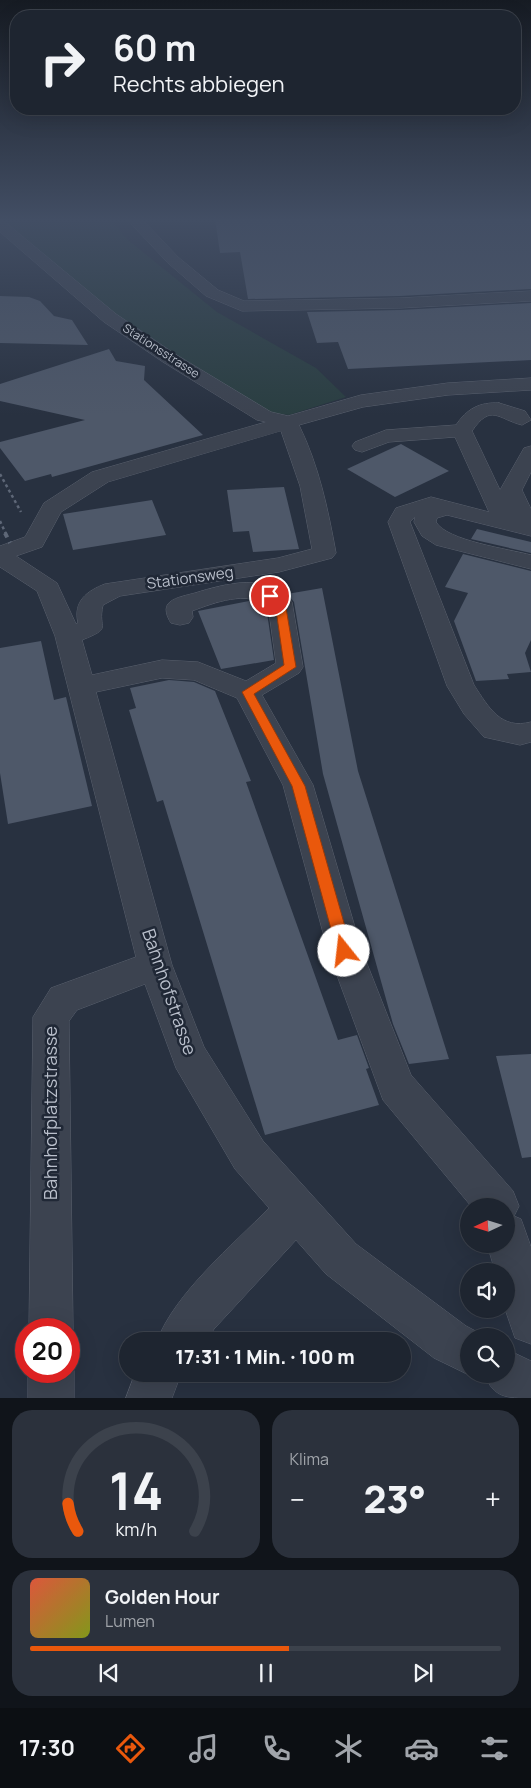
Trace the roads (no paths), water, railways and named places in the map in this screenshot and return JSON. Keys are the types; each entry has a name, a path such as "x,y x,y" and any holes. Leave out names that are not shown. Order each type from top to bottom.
{"street":[{"name":"Stationsstrasse","path":"70,284 110,318 162,353 264,416 287,422"},
{"path":"202,284 212,293 242,306 400,303 531,296"},
{"path":"0,556 34,542 52,508 100,477 361,401 405,393 531,384"},
{"path":"362,446 386,436 462,431 475,414 492,409 522,411"},
{"name":"Stationsweg","path":"68,636 91,627 87,614 89,605 98,596 114,589 279,566 324,553 316,501 297,440 287,422"},
{"path":"462,431 505,523"},
{"path":"530,529 511,490 531,452"},
{"path":"530,529 431,504 417,507 404,513 399,522 461,686 474,707 494,730 520,735 531,732"},
{"path":"445,508 428,514 425,522 430,531 444,540 531,562"},
{"name":"Bahnhofstrasse","path":"0,556 34,576 48,588 68,636 156,965 189,1056 249,1155 341,1258 450,1342 460,1347"},
{"path":"180,617 179,607 193,601 239,592 259,591 280,602 290,667 247,692"},
{"path":"81,686 162,669 198,671 247,692 298,786 344,951 397,1086 491,1198"},
{"name":"Bahnhofplatzstrasse","path":"51,1318 51,1017 64,999 156,965"},
{"path":"186,1332 198,1313 297,1208"},
{"path":"511,1253 531,1322"},
{"path":"515,1377 531,1386"},
{"path":"149,1398 155,1382"},
{"path":"51,1383 51,1398"}],"railway":[{"path":"0,474 21,512"},
{"path":"0,521 6,534"},
{"path":"5,533 10,543"}]}
